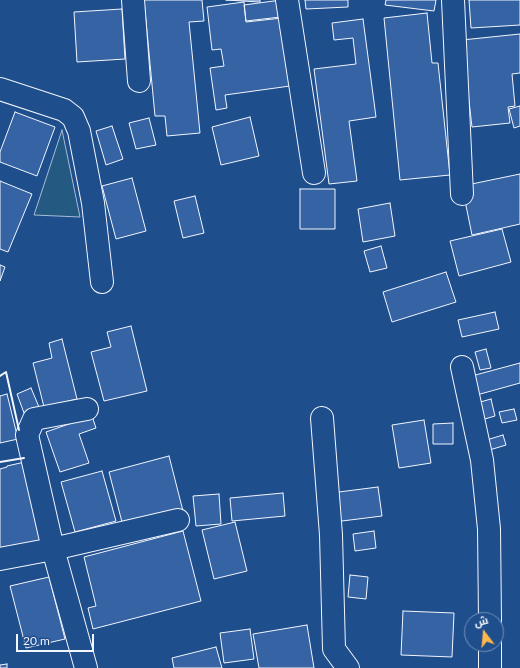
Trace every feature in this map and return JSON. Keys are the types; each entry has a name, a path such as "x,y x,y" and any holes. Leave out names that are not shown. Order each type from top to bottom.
{"street":[{"path":"133,0 139,81"},
{"path":"287,0 314,173"},
{"path":"453,0 462,194"},
{"path":"2,94 64,110 73,118 79,131 93,203 102,282"},
{"path":"462,367 482,460 489,529 490,612"},
{"path":"86,668 53,549 27,435 34,419 87,409"},
{"path":"322,418 331,535 334,649 348,668"},
{"path":"0,559 53,549 178,520"},
{"path":"490,652 490,668"}],"shaded area":[{"path":"62,130 80,217 34,215"}],"building":[{"path":"144,0 202,0 204,21 189,22 200,133 167,136 165,116 155,116"},
{"path":"226,0 260,0 260,2"},
{"path":"281,0 289,16 246,21 244,5"},
{"path":"305,0 348,0 348,7 306,9"},
{"path":"386,0 436,0 434,11 385,5"},
{"path":"469,0 520,0 520,25 471,28"},
{"path":"244,2 246,22 282,18 290,86 225,95 227,108 216,110 210,68 224,66 221,49 212,50 207,7"},
{"path":"122,9 125,59 77,62 74,12"},
{"path":"427,13 432,63 438,63 450,175 400,180 384,18"},
{"path":"363,19 376,117 349,121 357,181 329,184 314,69 356,64 353,38 334,40 332,23"},
{"path":"520,34 520,73 512,74 515,106 508,107 510,123 472,127 462,40"},
{"path":"520,106 520,126 514,128 509,109"},
{"path":"15,112 55,127 37,176 0,162 0,152"},
{"path":"250,117 259,156 221,165 212,127"},
{"path":"149,118 156,145 136,149 129,123"},
{"path":"112,126 123,159 106,165 96,131"},
{"path":"520,174 520,224 472,235 462,186"},
{"path":"132,178 146,231 116,239 102,186"},
{"path":"0,181 32,194 8,252 0,249"},
{"path":"300,189 335,189 335,229 300,229"},
{"path":"195,196 204,233 183,238 174,201"},
{"path":"390,203 395,236 363,242 358,209"},
{"path":"502,229 511,262 459,276 450,241"},
{"path":"381,246 387,268 370,272 364,251"},
{"path":"0,265 5,267 0,281"},
{"path":"446,272 456,302 392,322 383,292"},
{"path":"495,312 499,329 462,337 458,320"},
{"path":"131,326 147,391 104,401 91,352 111,347 107,332"},
{"path":"62,339 77,399 44,407 33,363 52,358 49,343"},
{"path":"486,349 491,368 480,370 475,352"},
{"path":"520,363 520,383 473,396 468,377"},
{"path":"31,388 39,407 24,413 17,394"},
{"path":"7,394 18,439 0,443 0,396"},
{"path":"491,399 495,416 478,421 473,404"},
{"path":"514,409 517,420 502,423 499,412"},
{"path":"92,416 96,428 79,434 89,463 60,472 46,432"},
{"path":"424,420 431,463 399,468 392,425"},
{"path":"453,423 453,444 433,444 433,424"},
{"path":"503,435 506,445 483,452 480,442"},
{"path":"169,456 183,511 123,526 109,472"},
{"path":"38,459 55,541 0,552 0,469"},
{"path":"102,471 116,521 75,532 61,482"},
{"path":"378,487 382,516 334,522 331,493"},
{"path":"283,493 285,516 232,521 230,498"},
{"path":"219,494 221,524 196,526 193,496"},
{"path":"235,522 247,571 214,579 202,530"},
{"path":"183,531 201,601 93,629 88,608 96,606 84,557"},
{"path":"374,531 376,548 355,551 353,534"},
{"path":"350,575 368,577 366,599 348,597"},
{"path":"49,577 65,639 26,648 10,586"},
{"path":"403,611 454,613 452,657 401,655"},
{"path":"307,625 314,668 259,668 253,634"},
{"path":"250,629 254,659 224,663 220,633"},
{"path":"216,647 222,668 174,668 172,658"},
{"path":"7,664 7,668 0,668 0,665"}],"wall":[{"path":"0,376 6,372 19,430"},
{"path":"0,462 24,458"}]}
